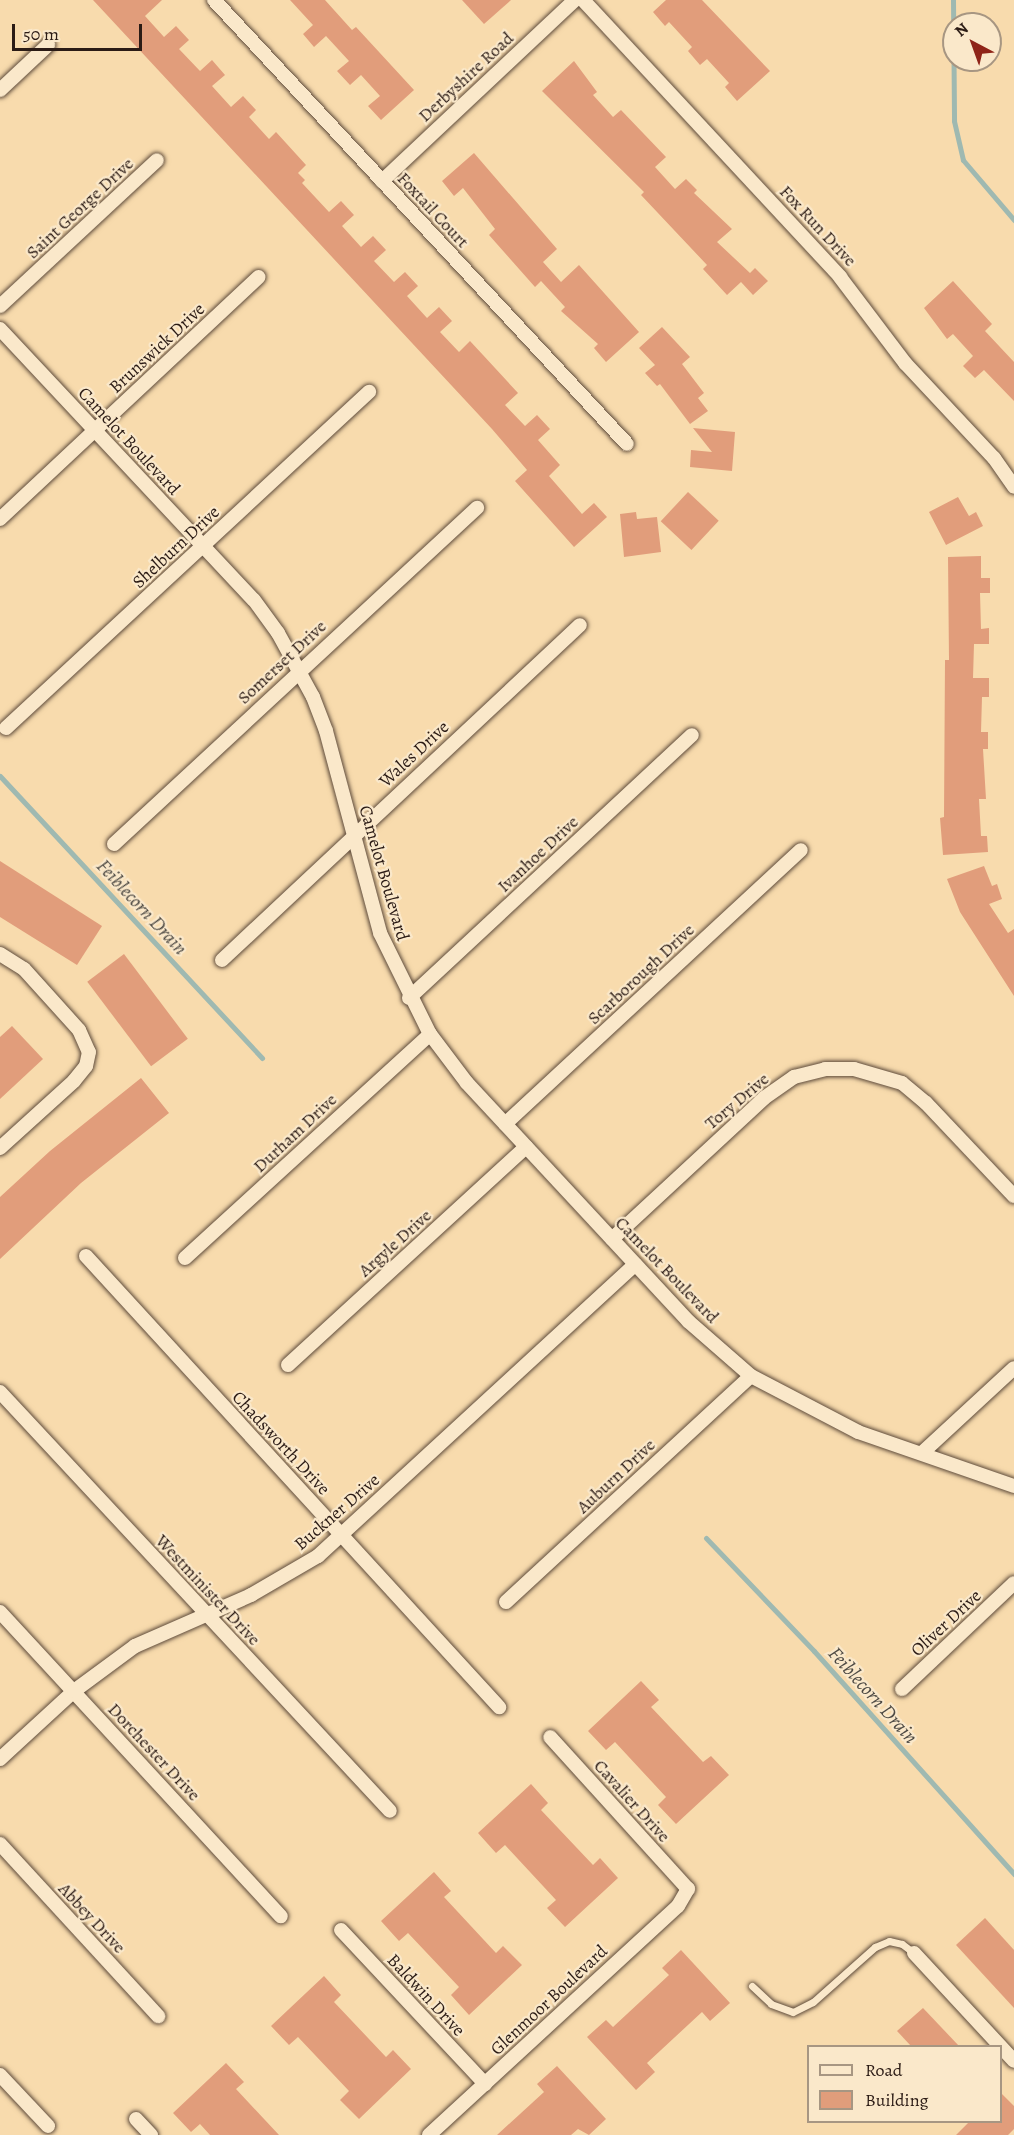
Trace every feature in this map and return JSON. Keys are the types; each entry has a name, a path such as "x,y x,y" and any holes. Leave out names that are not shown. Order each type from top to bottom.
{"street":[{"name":"Foxtail Court","path":"214,0 627,444"},
{"name":"Derbyshire Road","path":"381,181 575,0"},
{"name":"Fox Run Drive","path":"583,0 840,277 905,363 994,458 1014,487"},
{"path":"0,90 48,45"},
{"name":"Saint George Drive","path":"0,306 157,160"},
{"name":"Brunswick Drive","path":"0,519 259,277"},
{"name":"Camelot Boulevard","path":"0,329 94,432 254,600 299,670 326,731 380,933 409,998 430,1034 466,1083 688,1321 751,1376 858,1432 1014,1486"},
{"name":"Shelburn Drive","path":"6,728 369,392"},
{"name":"Somerset Drive","path":"114,844 299,670 477,508"},
{"name":"Wales Drive","path":"222,960 580,625"},
{"name":"Ivanhoe Drive","path":"409,998 692,735"},
{"name":"Scarborough Drive","path":"505,1124 801,850"},
{"path":"0,954 24,969 79,1029 89,1052 86,1066 74,1081 0,1149"},
{"name":"Durham Drive","path":"185,1258 430,1034"},
{"name":"Tory Drive","path":"612,1239 764,1098 795,1077 825,1069 854,1069 902,1083 926,1102 1014,1196"},
{"name":"Argyle Drive","path":"288,1365 526,1147"},
{"name":"Chadsworth Drive","path":"86,1256 499,1707"},
{"name":"Buckner Drive","path":"0,1759 74,1691 135,1646 287,1576 342,1535 635,1264"},
{"path":"922,1453 1014,1368"},
{"name":"Auburn Drive","path":"506,1602 751,1376"},
{"name":"Westminister Drive","path":"0,1392 390,1811"},
{"name":"Oliver Drive","path":"902,1689 1014,1583"},
{"name":"Dorchester Drive","path":"0,1612 281,1916"},
{"name":"Cavalier Drive","path":"550,1737 688,1889"},
{"name":"Abbey Drive","path":"0,1844 158,2016"},
{"name":"Glenmoor Boulevard","path":"429,2135 678,1906 688,1889"},
{"name":"Baldwin Drive","path":"342,1930 485,2084"},
{"path":"914,1953 999,2045"},
{"path":"1002,2048 1014,2061"},
{"path":"0,2075 48,2126"},
{"path":"136,2119 151,2135"}],"lane":[{"path":"752,1986 771,2004 793,2012 813,2002 875,1947 889,1941 914,1953"}],"building":[{"path":"93,0 162,0 145,16 164,37 176,26 189,40 179,49 200,71 212,60 225,75 212,86 231,107 243,96 256,110 249,117 269,139 276,132 306,165 298,173 305,180 302,183 329,212 341,201 354,215 342,226 361,247 373,236 386,250 374,261 394,282 405,272 418,286 407,296 427,318 439,307 452,321 440,332 459,352 470,341 518,393 505,405 525,426 537,415 550,429 538,440 560,465 549,476 582,514 594,503 607,517 574,547 515,481 527,470 492,429"},
{"path":"290,0 325,0 352,30 356,27 414,90 381,120 368,106 380,96 361,75 350,85 337,71 349,61 326,36 314,47 303,34 313,25"},
{"path":"462,0 511,0 484,24"},
{"path":"666,0 702,0 770,71 737,101 725,87 729,83 707,59 700,65 688,51 692,47 669,22 665,26 653,12"},
{"path":"574,61 597,92 593,95 613,117 621,110 666,157 655,167 675,189 686,179 697,190 694,193 732,229 717,242 750,273 755,268 768,281 753,295 741,282 727,295 703,269 707,265 641,195 644,192 542,91"},
{"path":"474,153 557,249 543,262 561,282 579,265 639,332 606,362 594,348 598,344 561,311 565,307 541,281 535,287 489,235 495,229 463,188 454,196 442,181"},
{"path":"953,281 992,324 985,331 1014,362 1014,401 984,370 975,378 963,366 973,356 953,334 947,339 924,308"},
{"path":"662,327 690,357 682,364 704,393 698,398 708,411 690,424 660,384 657,386 645,373 655,365 639,348"},
{"path":"693,428 735,432 732,471 690,467 691,450 712,452"},
{"path":"688,492 719,521 691,550 661,521"},
{"path":"958,497 969,516 976,512 983,526 946,545 929,512"},
{"path":"636,512 637,519 657,517 661,552 624,557 620,514"},
{"path":"981,556 981,578 990,578 990,593 980,593 981,629 989,628 989,644 974,644 973,678 989,678 989,697 982,697 981,732 988,732 988,749 983,749 986,799 979,799 981,836 987,836 988,852 943,855 940,818 944,817 945,660 949,660 948,557"},
{"path":"0,861 102,926 77,965 0,917"},
{"path":"984,866 992,886 997,884 1002,899 989,904 1008,933 1014,929 1014,996 960,912 947,879"},
{"path":"124,954 188,1039 151,1066 87,982"},
{"path":"12,1026 43,1059 0,1099 0,1037"},
{"path":"141,1078 169,1113 81,1183 0,1259 0,1197 50,1151"},
{"path":"641,1681 659,1700 651,1707 703,1762 711,1756 729,1775 676,1824 658,1805 666,1797 615,1742 606,1750 588,1731"},
{"path":"531,1784 548,1803 541,1810 593,1865 600,1858 618,1878 565,1927 547,1908 556,1900 505,1845 496,1853 478,1833"},
{"path":"434,1872 451,1891 444,1897 496,1953 503,1946 522,1965 469,2015 451,1995 459,1987 408,1933 399,1941 381,1921"},
{"path":"985,1918 1014,1950 1014,2008 956,1945"},
{"path":"681,1950 730,2003 710,2021 702,2012 647,2063 655,2072 636,2090 587,2037 606,2020 613,2027 669,1975 662,1968"},
{"path":"324,1976 341,1995 334,2002 386,2057 393,2050 411,2069 359,2119 340,2100 349,2091 298,2037 289,2045 271,2026"},
{"path":"923,2008 958,2045 910,2045 897,2031"},
{"path":"226,2063 244,2082 236,2089 279,2135 210,2135 200,2124 191,2132 173,2113"},
{"path":"557,2066 606,2119 589,2135 578,2129 571,2135 497,2135 544,2092 537,2084"},
{"path":"1002,2094 1014,2106 1014,2129 1008,2135 956,2135 968,2123 1002,2123"}],"waterway":[{"path":"953,0 954,121 963,160 1014,220"},
{"name":"Feiblecorn Drain","path":"0,776 262,1058"},
{"name":"Feiblecorn Drain","path":"706,1538 814,1651 1014,1874"}]}
